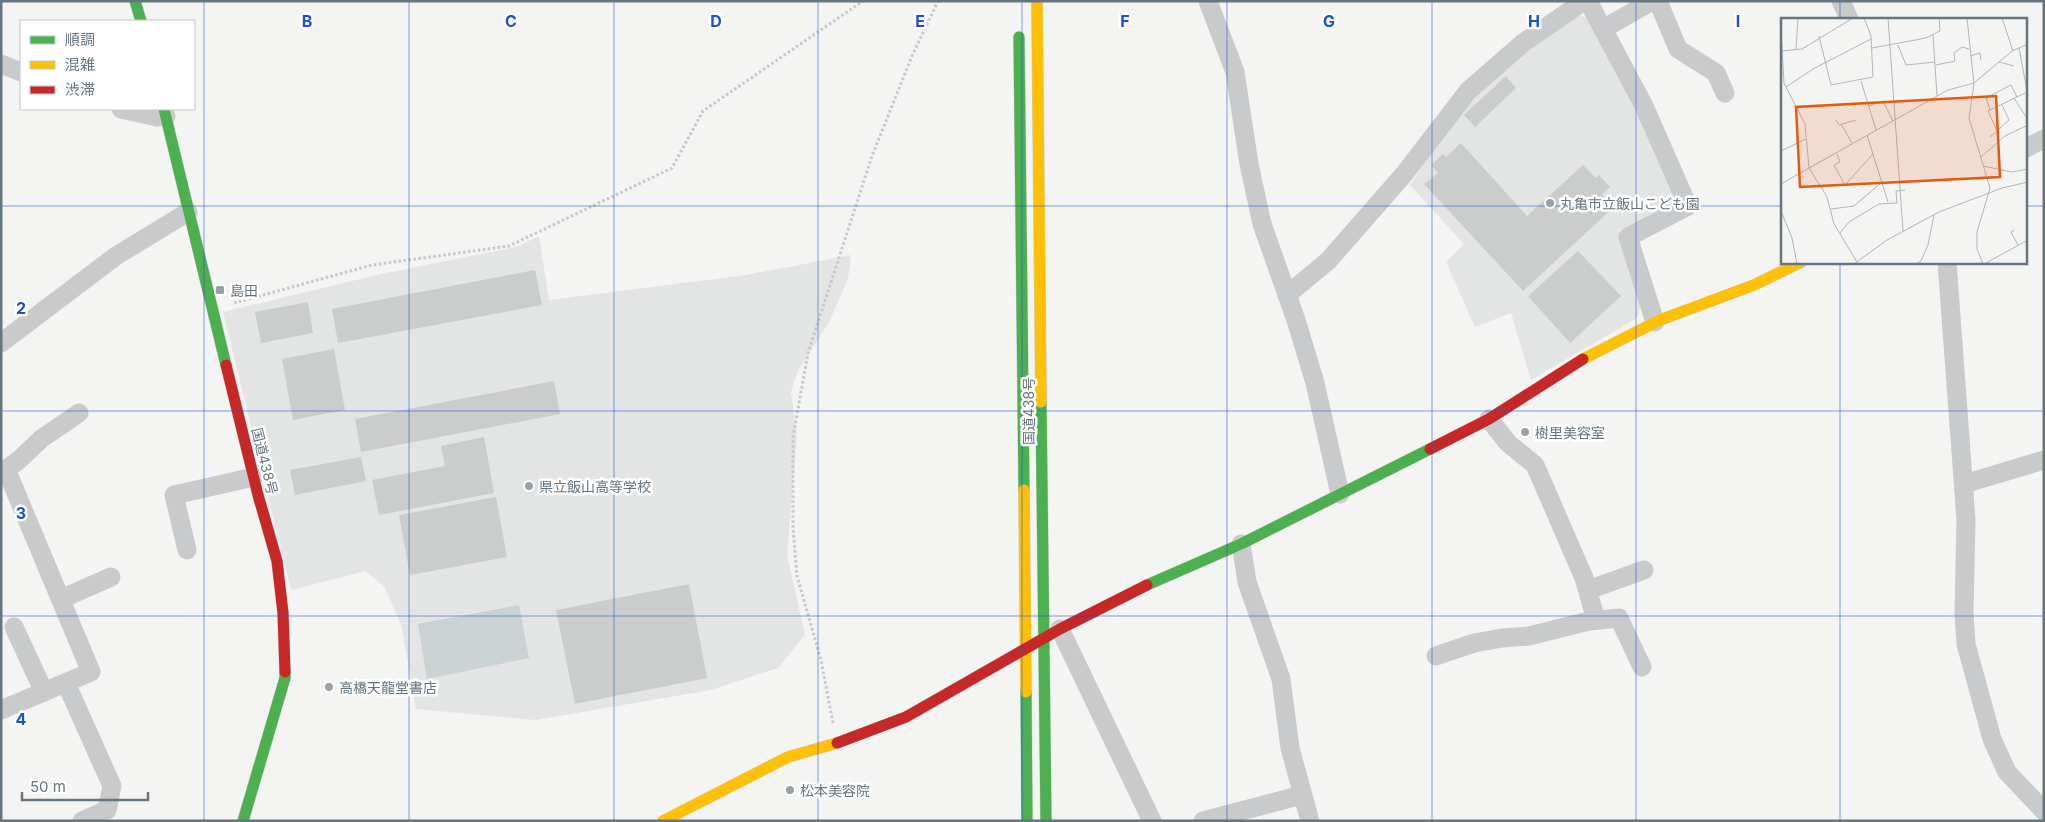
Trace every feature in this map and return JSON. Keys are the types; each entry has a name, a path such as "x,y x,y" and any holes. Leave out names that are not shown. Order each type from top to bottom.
{"main road":[{"path":"135,1 140,20"},
{"name":"国道438号","path":"1038,1 1052,633 1046,821"},
{"name":"国道438号","path":"1019,21 1027,821"},
{"name":"国道438号","path":"165,112 254,477 277,561 283,613 285,678 243,821"},
{"path":"663,821 788,757 837,743 906,717 1052,633 1139,589 1241,544 1489,419 1592,353 1655,322 1754,285 1797,264"}],"street":[{"path":"1287,295 1328,261 1405,173 1468,91 1523,43 1584,1"},
{"path":"1588,1 1644,106 1688,206 1628,237 1655,322"},
{"path":"1603,29 1652,1"},
{"path":"1658,1 1678,49 1716,73 1725,93"},
{"path":"1841,1 1849,18"},
{"path":"1213,4 1235,72 1249,164 1262,224 1316,382 1340,494"},
{"path":"1,64 20,72"},
{"path":"126,110 157,117 165,112"},
{"path":"2028,147 2044,140"},
{"path":"1,343 116,256 188,212"},
{"path":"1947,264 1966,520 1964,614 1966,644 1992,739 2007,772 2044,811"},
{"path":"1,710 91,672 4,471 41,439 78,413"},
{"path":"1489,419 1508,443 1534,466 1584,578 1596,620"},
{"path":"1964,484 2044,460"},
{"path":"187,550 174,495 254,477"},
{"path":"1241,544 1248,582 1281,680 1290,748 1310,821"},
{"path":"1588,590 1644,570"},
{"path":"61,599 111,577"},
{"path":"1436,656 1474,644 1502,638 1529,636 1596,620 1619,618 1642,666"},
{"path":"14,627 44,692"},
{"path":"1052,633 1152,821"},
{"path":"66,683 112,786 107,810 82,821"},
{"path":"1203,821 1302,795"}],"path":[{"path":"212,308 372,265 509,246 672,168 703,111 863,1"},
{"path":"837,743 821,660 797,576 792,527 793,437 808,353 872,156 912,56 938,1"}],"shaded area":[{"name":"丸亀市立飯山こども園","path":"1577,15 1589,18 1647,129 1675,196 1671,210 1619,230 1642,303 1637,318 1531,380 1511,313 1475,327 1446,262 1464,244 1410,185 1447,130 1477,93 1497,74"},
{"name":"県立飯山高等学校","path":"539,236 549,300 746,275 851,255 848,279 829,322 798,371 791,392 797,436 787,555 805,635 778,668 711,690 535,720 416,709 401,624 384,586 365,571 291,590 223,312 381,274 516,247"},
{"path":"519,605 529,658 427,679 418,624"}],"building":[{"path":"1506,76 1516,88 1475,127 1464,115"},
{"path":"1461,143 1527,216 1583,165 1596,178 1599,175 1610,187 1602,194 1614,207 1523,291 1424,184 1438,173 1431,165 1443,154 1446,157"},
{"path":"1578,251 1621,296 1570,343 1528,296"},
{"path":"535,270 542,305 338,343 332,309"},
{"path":"308,302 313,333 261,343 255,312"},
{"path":"334,349 345,410 293,420 282,359"},
{"path":"554,381 560,414 361,452 355,419"},
{"path":"484,437 494,493 379,515 372,480 445,466 441,446"},
{"path":"361,457 366,481 295,495 290,470"},
{"path":"496,497 507,557 410,575 399,515"},
{"path":"689,584 707,678 575,704 556,610"}],"traffic: fast":[{"path":"135,1 141,20"},
{"path":"1019,37 1024,490"},
{"path":"164,110 226,365"},
{"path":"1041,402 1046,821"},
{"path":"1147,585 1241,544 1430,449"},
{"path":"243,821 285,678 285,672"},
{"path":"1026,692 1027,821"}],"traffic: slow":[{"path":"1037,1 1041,402"},
{"path":"1583,359 1660,320 1754,285 1797,264"},
{"path":"1024,490 1026,692"},
{"path":"663,821 788,757 837,743"}],"traffic: jam":[{"path":"1430,449 1489,419 1583,359"},
{"path":"226,365 258,495 277,561 283,613 285,672"},
{"path":"837,743 906,717 1060,629 1147,585"}],"place":[{"name":"丸亀市立飯山こども園","path":"1550,203"},
{"name":"島田","path":"220,290"},
{"name":"樹里美容室","path":"1525,432"},
{"name":"県立飯山高等学校","path":"529,486"},
{"name":"高橋天龍堂書店","path":"329,687"},
{"name":"松本美容院","path":"790,790"}]}
